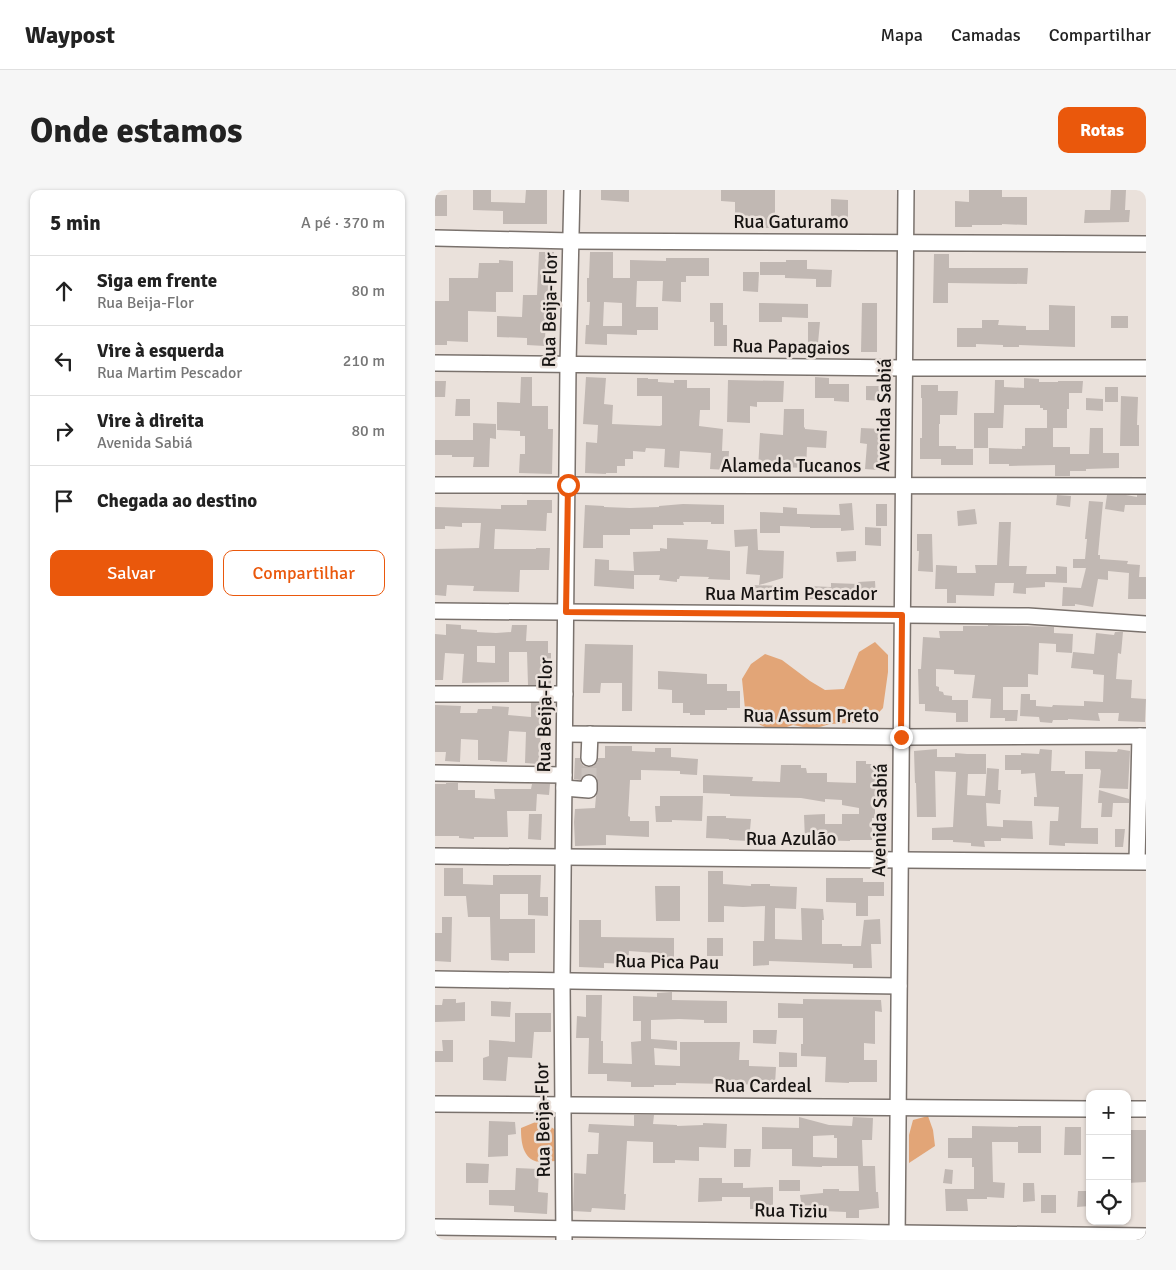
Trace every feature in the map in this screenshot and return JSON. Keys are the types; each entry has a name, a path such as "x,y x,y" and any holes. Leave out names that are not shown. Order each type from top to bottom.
{"street":[{"name":"Rua Beija-Flor","path":"564,1234 562,981 568,364 572,190"},
{"name":"Avenida Sabiá","path":"897,1236 906,190"},
{"name":"Rua Gaturamo","path":"435,238 572,241 1146,244"},
{"name":"Rua Papagaios","path":"435,363 905,368 1146,368"},
{"name":"Alameda Tucanos","path":"435,485 1146,486"},
{"name":"Rua Martim Pescador","path":"435,611 1028,616 1146,624"},
{"path":"435,694 565,694"},
{"name":"Rua Assum Preto","path":"565,734 901,737 1143,736"},
{"path":"589,734 589,758"},
{"path":"1142,862 1143,736"},
{"path":"435,773 564,781 589,790 589,783"},
{"name":"Rua Azulão","path":"435,856 1142,862"},
{"name":"Rua Pica Pau","path":"435,979 899,986"},
{"name":"Rua Cardeal","path":"435,1104 1086,1108"},
{"path":"1131,1109 1146,1109"},
{"name":"Rua Tiziu","path":"435,1227 564,1234 1146,1236"}],"shaded area":[{"path":"875,642 888,655 888,672 883,708 870,722 830,724 813,729 793,725 775,731 758,724 745,709 742,679 751,664 765,654 782,660 825,690 844,689 859,652"},
{"path":"928,1116 933,1130 935,1146 909,1163 909,1135 913,1120"},
{"path":"538,1121 545,1123 561,1136 556,1161 535,1161 525,1152 521,1128"}],"building":[{"path":"473,190 491,190 491,202 525,203 526,190 547,190 547,224 503,224 503,211 473,210"},
{"path":"601,190 629,190 629,202 601,200"},
{"path":"721,190 775,190 775,228 760,228 760,225 735,225 735,202 721,201"},
{"path":"969,190 1002,190 1002,197 1027,197 1027,225 1002,224 955,227 955,201 969,202"},
{"path":"1111,190 1126,190 1125,210 1130,210 1129,222 1084,223 1085,210 1110,210"},
{"path":"435,195 447,195 447,216 435,216"},
{"path":"831,199 848,200 848,224 831,224"},
{"path":"539,252 554,252 553,274 550,274 550,293 546,293 545,346 527,345 527,338 497,337 497,316 522,317 523,295 537,295"},
{"path":"590,252 613,252 613,278 630,278 630,260 666,261 666,258 709,258 709,276 686,276 686,282 681,282 681,302 662,301 663,281 637,281 636,307 658,307 658,330 637,330 637,335 607,334 607,345 585,344 586,325 589,325 590,302 587,302 587,278 589,278","holes":["604,302 622,303 622,326 603,326"]},
{"path":"934,254 949,254 949,268 1028,268 1027,284 948,283 948,303 933,303"},
{"path":"499,260 513,261 513,292 496,292 496,312 468,311 468,342 447,341 447,345 435,345 435,301 449,301 449,278 478,278 479,263 499,263"},
{"path":"786,260 807,260 807,269 832,270 831,287 816,287 816,279 785,278 785,275 760,275 760,262 786,262"},
{"path":"743,272 759,272 758,292 743,291"},
{"path":"710,303 723,303 723,325 727,325 727,346 714,346 714,322 710,322"},
{"path":"759,303 808,304 808,318 782,317 782,322 759,322"},
{"path":"862,303 877,303 877,352 861,352"},
{"path":"1049,305 1075,306 1075,347 1019,345 1019,347 1003,347 1003,345 976,344 976,347 957,347 957,328 982,328 982,320 999,320 998,325 1026,326 1026,330 1049,330"},
{"path":"1111,316 1128,316 1128,328 1111,328"},
{"path":"808,322 820,322 818,343 808,343"},
{"path":"521,377 532,377 532,406 548,406 548,429 553,429 552,474 519,473 520,454 525,454 525,436 520,436 520,431 497,430 497,402 520,403"},
{"path":"586,377 606,378 604,404 613,405 612,424 662,425 662,396 637,396 637,378 658,379 658,382 674,383 674,380 687,380 687,388 710,388 710,410 700,410 699,426 723,429 722,451 729,451 728,470 710,469 711,453 680,451 679,468 664,467 665,449 646,448 645,452 633,451 633,459 625,459 625,466 617,466 617,473 585,473 586,442 597,443 598,425 583,424"},
{"path":"815,377 829,378 829,384 849,384 849,402 834,401 834,398 815,398"},
{"path":"1024,378 1039,379 1039,382 1083,381 1082,393 1069,393 1067,428 1047,428 1047,410 1040,408 1040,405 1004,405 1003,428 988,428 988,448 974,448 974,413 994,413 995,380 1004,380 1004,387 1024,388"},
{"path":"728,380 784,381 783,402 757,402 757,407 750,406 750,423 727,422"},
{"path":"435,381 446,381 445,397 435,397"},
{"path":"921,385 938,385 938,391 958,391 957,415 940,415 939,446 973,449 973,465 941,465 941,459 920,459 920,438 922,438"},
{"path":"866,386 881,386 881,401 866,400"},
{"path":"1105,387 1118,387 1118,402 1105,402"},
{"path":"1121,396 1138,397 1137,425 1139,425 1139,446 1120,446"},
{"path":"1086,398 1103,399 1103,411 1086,410"},
{"path":"456,399 470,399 470,416 455,416"},
{"path":"784,409 804,409 805,429 827,431 826,448 807,447 806,468 781,467 780,472 758,470 760,433 783,435"},
{"path":"473,423 496,424 496,439 490,438 489,467 473,467 474,457 435,455 435,440 473,440"},
{"path":"861,428 882,429 878,470 865,469 867,444 860,443"},
{"path":"1025,428 1053,428 1053,447 1070,447 1070,454 1089,454 1090,428 1103,428 1103,453 1119,453 1119,468 1070,471 1070,476 1055,476 1055,465 1009,466 1009,464 989,464 989,448 1022,449 1022,446 1025,446"},
{"path":"1057,495 1071,496 1070,507 1056,505"},
{"path":"1107,495 1137,497 1137,495 1146,495 1146,505 1125,505 1124,512 1105,509"},
{"path":"527,500 552,500 552,513 547,513 546,531 495,529 494,549 550,548 549,570 520,570 519,592 473,591 474,586 447,585 446,596 435,595 435,549 479,548 481,523 462,523 462,527 445,526 445,529 435,529 435,507 501,509 501,505 527,505"},
{"path":"1089,501 1103,502 1098,555 1100,555 1100,559 1128,561 1127,564 1140,565 1139,577 1146,577 1146,599 1128,599 1129,573 1108,571 1108,580 1098,579 1093,607 1075,604 1075,606 1062,606 1063,587 1081,588 1086,568 1073,568 1073,559 1085,559"},
{"path":"852,503 854,530 841,531 841,528 780,526 780,533 760,533 760,512 783,513 783,507 797,508 797,514 840,515 839,504"},
{"path":"683,504 724,505 724,524 683,522 684,525 653,525 653,529 630,529 630,535 603,535 603,548 583,548 585,505 630,508"},
{"path":"876,504 887,504 887,526 876,526"},
{"path":"975,509 977,524 958,526 957,511"},
{"path":"999,522 1011,522 1009,566 1027,566 1026,574 1056,574 1056,566 1067,567 1067,583 1045,582 1045,587 1026,588 1026,594 1013,593 1014,583 995,583 994,596 956,595 956,603 947,603 947,589 935,589 936,565 957,566 957,573 976,573 975,565 997,565"},
{"path":"865,527 881,528 881,546 865,545"},
{"path":"757,529 758,550 784,551 783,578 759,585 760,575 746,574 748,546 735,547 734,530"},
{"path":"917,534 932,534 933,572 918,571 919,551 917,551"},
{"path":"667,538 708,540 707,549 730,551 730,580 680,576 677,582 659,580 660,575 634,575 634,589 594,586 595,559 609,560 609,570 634,571 633,552 660,551 660,548 667,549"},
{"path":"856,551 856,561 837,562 836,552"},
{"path":"875,581 876,598 808,599 808,586 831,587 831,583 858,584 858,582"},
{"path":"751,585 783,586 782,595 750,591"},
{"path":"446,624 461,625 461,629 477,630 477,632 496,633 511,632 512,625 527,625 526,641 548,641 548,653 551,653 551,685 528,685 527,652 509,652 509,682 462,683 464,654 445,653 443,680 435,680 435,634 446,635","holes":["477,646 495,646 495,663 477,662"]},
{"path":"963,626 1054,627 1054,633 1073,634 1072,653 1056,652 1056,644 1039,643 1038,675 1028,674 1028,687 1003,687 1003,710 1018,710 1017,721 1005,721 1005,718 990,718 991,699 972,698 975,675 954,674 954,670 936,669 936,686 939,687 939,691 943,692 944,695 952,696 952,700 968,700 968,722 956,722 956,713 925,711 925,704 919,704 918,669 921,669 923,637 940,638 939,631 963,631"},
{"path":"1115,632 1123,632 1121,654 1118,653 1116,679 1132,680 1131,698 1146,699 1145,722 1118,721 1119,713 1098,713 1100,721 1068,719 1053,720 1052,723 1040,722 1039,717 1020,716 1021,694 1030,694 1030,700 1036,700 1036,706 1084,706 1084,701 1103,702 1104,675 1093,674 1093,670 1071,668 1073,652 1094,654 1096,633 1114,635"},
{"path":"585,644 633,645 632,711 622,711 622,683 601,683 600,693 583,693"},
{"path":"658,671 707,674 707,684 727,684 727,691 740,691 740,708 705,710 705,715 683,713 683,703 672,703 672,690 658,689"},
{"path":"531,703 548,703 549,731 541,731 539,764 525,763 526,732 509,731 507,762 478,760 478,740 461,739 460,762 445,761 446,752 435,752 435,705 461,706 460,713 477,713 478,709 492,709 492,706 509,707 508,715 531,717"},
{"path":"605,746 632,746 632,751 655,752 655,748 671,748 671,757 698,759 697,775 680,774 680,771 641,770 641,780 630,780 628,816 630,821 649,821 649,837 606,835 606,845 575,846 575,809 595,808 598,783 597,778 589,774 584,775 580,780 574,779 575,758 580,758 584,766 593,766 597,763 598,758 605,758"},
{"path":"937,749 937,757 955,757 955,753 986,754 986,774 968,774 967,795 985,796 987,768 999,769 998,790 1001,790 1000,804 986,803 987,826 1003,827 1003,820 1032,821 1033,839 1001,838 1001,841 984,841 985,847 971,846 971,843 953,842 953,840 932,840 932,828 953,827 956,772 935,771 936,817 917,817 914,751"},
{"path":"1040,749 1052,750 1051,771 1065,771 1065,774 1083,774 1081,828 1098,828 1098,844 1065,843 1065,846 1049,845 1050,821 1058,821 1059,807 1034,806 1034,797 1037,797 1035,773 1021,774 1021,770 1005,770 1005,755 1021,755 1021,753 1039,754"},
{"path":"1118,749 1130,751 1128,789 1099,788 1101,771 1100,769 1085,769 1085,751 1117,752"},
{"path":"856,761 866,761 866,764 874,764 874,768 878,769 879,799 875,799 875,818 872,818 872,840 805,840 804,815 825,814 825,824 842,824 842,814 859,814 859,808 842,805 842,800 825,799 825,802 801,798 730,796 730,794 703,793 703,775 753,777 752,781 780,782 781,765 801,765 801,768 806,768 807,773 827,773 827,782 856,783"},
{"path":"458,783 458,790 475,790 475,798 495,799 494,789 531,789 532,784 550,784 549,795 537,794 536,811 507,811 508,837 474,837 474,839 459,838 459,836 435,836 435,784"},
{"path":"1099,790 1129,799 1129,803 1113,803 1112,817 1101,817 1102,803 1098,803"},
{"path":"660,796 703,796 702,821 672,820 672,822 656,822 655,806 660,806"},
{"path":"529,814 542,814 541,840 528,839"},
{"path":"707,816 751,819 749,841 706,838"},
{"path":"1115,829 1125,829 1123,847 1115,847"},
{"path":"444,868 463,868 463,884 493,885 493,875 541,875 540,897 548,897 548,916 528,915 528,894 500,894 500,919 535,919 535,953 509,953 509,961 491,960 490,917 468,917 466,896 444,896"},
{"path":"708,871 723,871 723,884 751,886 751,884 770,884 770,886 797,887 796,909 775,908 775,939 802,940 801,908 823,909 822,944 861,946 864,920 880,919 881,944 871,944 872,968 853,968 853,964 769,961 769,965 753,966 753,941 764,941 765,906 724,906 724,922 708,922"},
{"path":"826,878 863,878 863,882 884,882 884,896 868,896 868,916 856,916 856,903 826,902"},
{"path":"655,886 680,886 680,921 656,921"},
{"path":"442,917 452,917 451,962 435,961 435,933 442,933"},
{"path":"579,920 601,920 601,937 674,938 674,960 656,960 656,953 629,951 628,964 604,963 604,968 579,967"},
{"path":"707,938 723,938 723,956 707,956"},
{"path":"672,992 672,1000 727,1001 727,1023 704,1023 704,1020 679,1019 651,1020 651,1039 677,1041 677,1050 654,1048 655,1065 680,1066 680,1042 740,1042 739,1060 749,1060 749,1066 776,1067 775,1085 676,1083 676,1085 654,1085 654,1087 631,1087 631,1082 607,1081 607,1074 588,1074 589,1038 576,1038 577,1016 586,1017 586,995 602,995 601,1041 603,1041 603,1063 632,1064 631,1042 641,1041 641,1021 633,1021 633,996 657,997 657,993"},
{"path":"443,999 456,999 456,1003 465,1002 465,1021 435,1022 435,1005 442,1005"},
{"path":"803,999 881,1000 882,1012 875,1011 875,1044 864,1043 864,1060 877,1060 877,1082 825,1082 826,1057 801,1056 803,1018 778,1018 778,1003 803,1004"},
{"path":"491,1001 511,1002 510,1017 491,1016"},
{"path":"515,1013 551,1013 551,1032 534,1032 532,1058 508,1057 506,1081 483,1080 483,1058 489,1056 489,1040 515,1042"},
{"path":"753,1030 777,1030 776,1044 753,1043"},
{"path":"442,1040 453,1040 453,1062 435,1062 435,1051 443,1051"},
{"path":"779,1052 797,1053 797,1067 779,1067"},
{"path":"634,1115 654,1115 653,1124 677,1126 703,1125 703,1123 727,1124 726,1148 699,1147 699,1161 675,1160 675,1163 653,1163 653,1142 627,1141 625,1210 592,1208 591,1212 573,1211 574,1173 586,1174 587,1154 598,1154 599,1133 588,1132 589,1124 634,1126"},
{"path":"799,1117 829,1125 852,1126 853,1117 873,1118 872,1140 862,1140 863,1166 875,1166 879,1208 859,1210 859,1218 846,1218 846,1212 823,1211 823,1205 802,1208 800,1195 823,1193 823,1189 859,1191 858,1166 792,1166 792,1149 762,1149 762,1127 799,1128","holes":["834,1135 834,1138 837,1138 837,1158 813,1157 813,1136"]},
{"path":"489,1121 515,1122 516,1134 508,1135 508,1156 488,1157"},
{"path":"972,1126 1041,1126 1041,1153 1018,1153 1018,1142 992,1142 993,1182 1005,1183 1004,1198 967,1199 968,1211 946,1211 945,1189 974,1189 972,1158 948,1158 948,1138 972,1138"},
{"path":"1065,1127 1081,1127 1081,1155 1064,1155"},
{"path":"1131,1130 1146,1130 1146,1182 1131,1183"},
{"path":"734,1149 751,1149 750,1167 734,1167"},
{"path":"466,1163 489,1164 488,1183 466,1183"},
{"path":"516,1168 539,1169 538,1192 548,1193 547,1214 514,1212 514,1206 489,1205 489,1190 515,1190"},
{"path":"945,1169 953,1170 952,1184 943,1183"},
{"path":"699,1178 722,1178 722,1183 743,1183 743,1188 773,1187 773,1209 750,1209 750,1197 722,1197 722,1201 698,1202"},
{"path":"779,1180 800,1180 800,1191 779,1191"},
{"path":"1023,1183 1034,1183 1035,1201 1023,1202"},
{"path":"1078,1191 1086,1191 1086,1206 1077,1207"},
{"path":"1041,1195 1056,1195 1056,1213 1041,1213"}],"tunnel":[{"path":"589,758 589,783"}],"route":[{"path":"568,485 566,612 902,615 901,737"}]}
